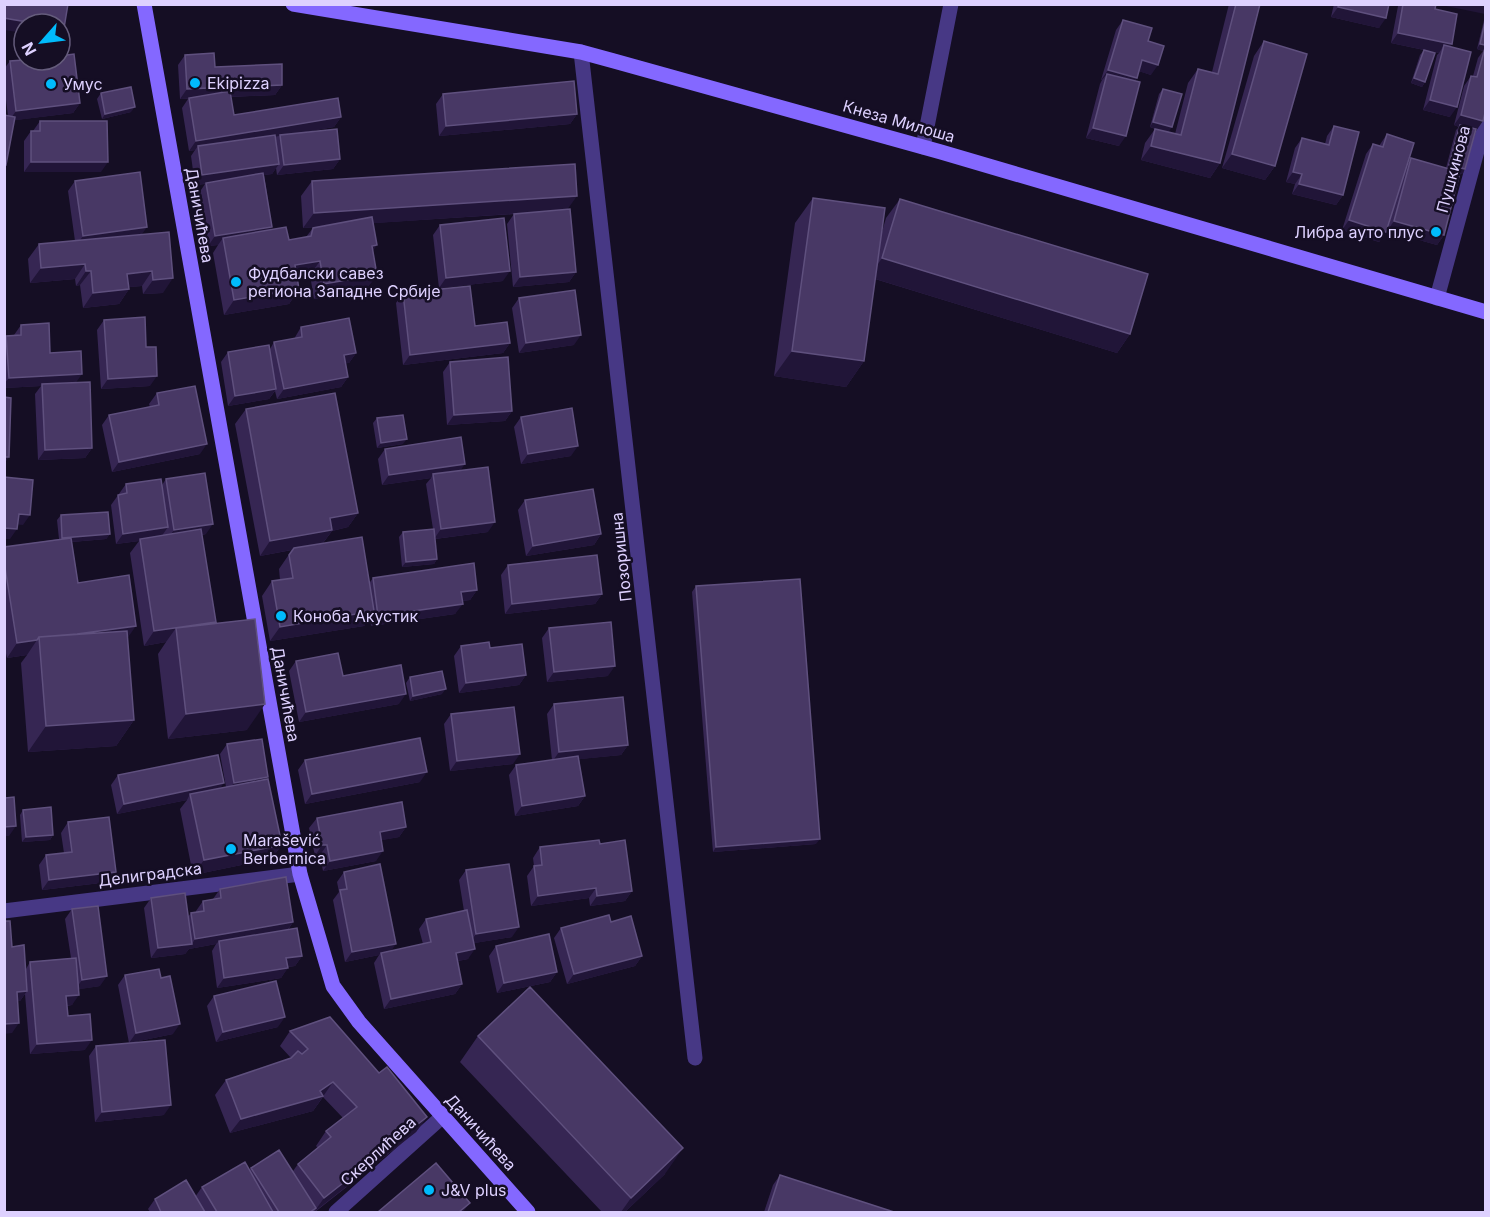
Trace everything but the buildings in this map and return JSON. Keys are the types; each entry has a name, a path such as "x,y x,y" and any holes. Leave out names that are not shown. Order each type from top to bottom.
{"street":[{"name":"Даничићева","path":"144,4 300,874 333,986 358,1022 528,1212"},
{"name":"Кнеза Милоша","path":"293,4 582,52 923,147 1485,312"},
{"path":"923,147 951,4"},
{"name":"Позоришна","path":"582,52 695,1058"},
{"name":"Пушкинова","path":"1437,298 1485,118"},
{"name":"Делиградска","path":"4,911 300,874"},
{"name":"Скерлићева","path":"336,1212 443,1116"}],"place":[{"name":"Ekipizza","path":"195,83"},
{"name":"Умус","path":"51,84"},
{"name":"Либра ауто плус","path":"1436,232"},
{"name":"Фудбалски савез региона Западне Србије","path":"236,282"},
{"name":"Коноба Акустик","path":"281,616"},
{"name":"Marašević Berbernica","path":"231,849"},
{"name":"J&V plus","path":"429,1190"}]}
